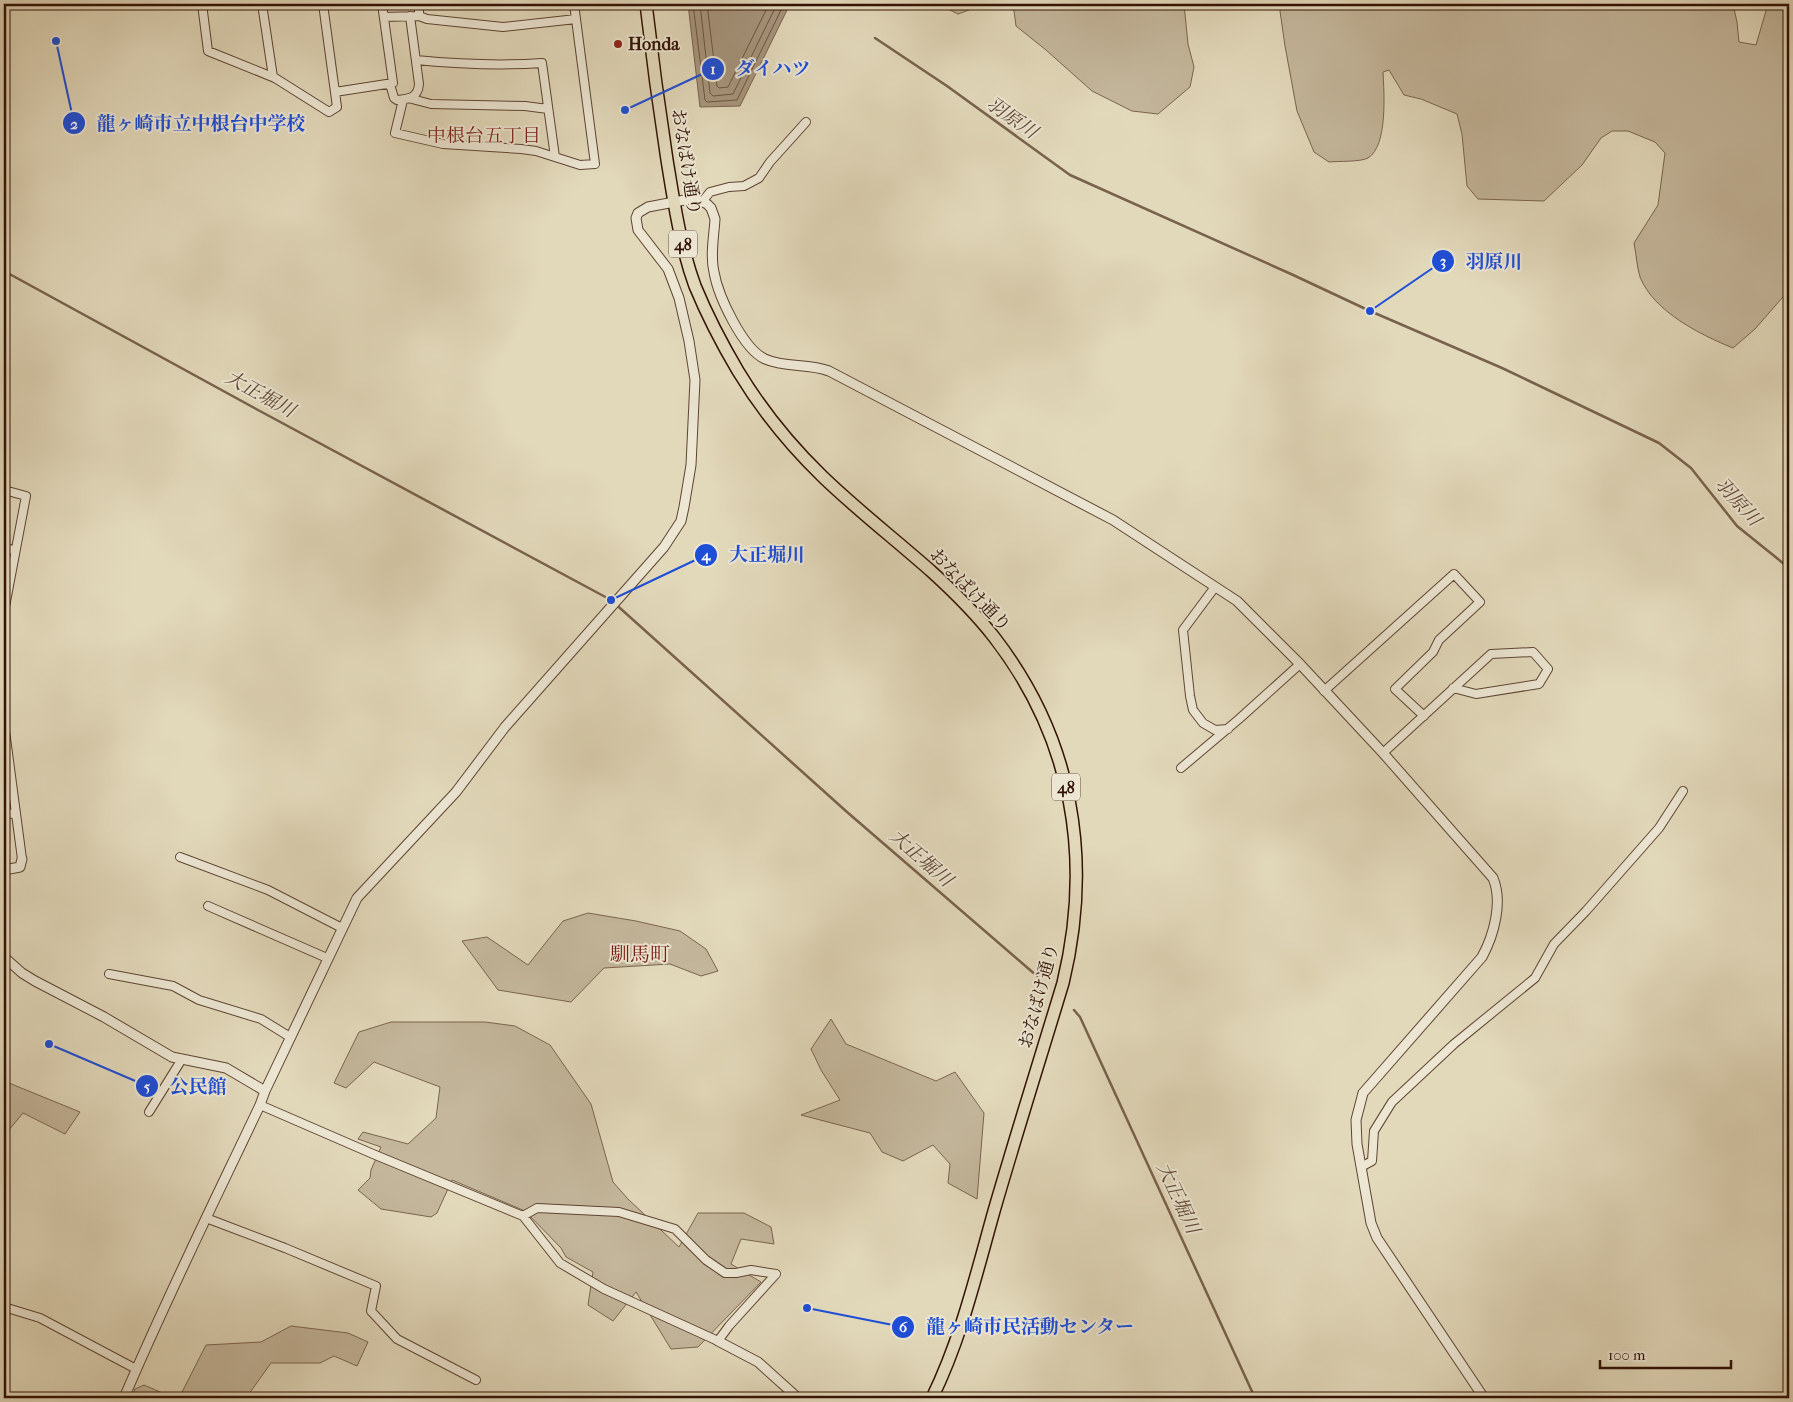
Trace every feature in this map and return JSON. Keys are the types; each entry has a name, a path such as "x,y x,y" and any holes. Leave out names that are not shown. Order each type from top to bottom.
{"main road":[{"name":"おなばけ通り","path":"646,4 680,236 695,285 726,350 748,388 788,440 822,476 933,573 967,606 993,636 1026,685 1039,709 1068,792 1077,852 1076,909 1071,949 1063,983 994,1210 966,1310 947,1366 932,1398"}],"street":[{"path":"202,4 208,51 273,78 329,112 336,107 324,4"},
{"path":"262,4 273,78"},
{"path":"335,92 393,83 382,4"},
{"path":"419,4 419,16"},
{"path":"403,100 395,133 442,144 504,146 536,151 580,165 595,164 574,4"},
{"path":"410,16 418,92 412,98"},
{"path":"384,17 419,16 436,20 503,27 576,18"},
{"path":"416,60 465,64 517,65 542,63 555,156"},
{"path":"390,84 394,98 397,100 412,98 431,104 524,106 548,109"},
{"path":"702,202 710,192 729,187 744,186 759,178 770,162 806,122"},
{"path":"124,1398 153,1329 357,898 456,792 505,727 675,533 681,521 692,465 696,391 691,352 681,307 668,269 636,225 638,213 648,207 690,199 702,202 711,208 715,219 713,256 716,281 739,331 754,353 776,363 815,366 829,371 1113,520 1237,601 1300,664 1324,692 1383,753 1490,873 1495,882 1497,896 1492,933 1482,957 1364,1093 1358,1110 1356,1128 1371,1223 1377,1238 1484,1398"},
{"path":"4,490 26,496 4,607"},
{"path":"4,548 15,551"},
{"path":"1324,692 1454,574 1480,602 1439,640 1433,652 1395,690 1424,716"},
{"path":"1215,587 1183,630 1193,710 1203,723 1215,730 1228,729"},
{"path":"1383,753 1453,688 1491,654 1533,652 1548,668 1539,684 1476,694 1453,688"},
{"path":"1181,768 1228,729 1300,664"},
{"path":"4,723 22,859 20,866 4,870"},
{"path":"1361,1167 1372,1161 1374,1131 1392,1102 1454,1044 1535,978 1554,944 1586,911 1659,828 1682,791"},
{"path":"4,814 16,813"},
{"path":"180,857 268,890 342,928"},
{"path":"208,906 327,958"},
{"path":"4,957 22,973 35,981 104,1017 172,1057 226,1068 265,1091"},
{"path":"109,974 173,986 199,1000 261,1019 290,1037"},
{"path":"149,1112 182,1059"},
{"path":"260,1105 523,1216 560,1263 604,1289 718,1341 758,1362 798,1398"},
{"path":"523,1216 537,1208 619,1212 675,1229 706,1260 725,1273 751,1270 776,1274 728,1326 718,1341"},
{"path":"206,1218 376,1286 371,1312 397,1339 476,1380"},
{"path":"4,1307 40,1318 136,1369"}],"shaded area":[{"path":"938,4 979,4 977,7 958,14"},
{"path":"1010,4 1184,4 1188,44 1194,67 1190,87 1158,114 1132,111 1092,91 1016,26 1014,11"},
{"path":"1279,4 1733,4 1739,42 1756,45 1768,4 1789,4 1789,290 1755,329 1733,348 1693,329 1656,301 1640,277 1634,243 1658,205 1665,153 1655,142 1628,131 1612,131 1601,138 1582,165 1544,201 1478,199 1467,186 1462,134 1457,114 1421,99 1404,95 1389,70 1383,72 1382,131 1374,152 1365,159 1329,162 1314,152 1297,111"},
{"path":"588,913 680,931 706,949 718,971 701,976 670,964 604,968 571,1002 498,990 462,941 487,937 528,965 563,921"},
{"path":"831,1019 846,1044 936,1081 955,1072 984,1113 977,1199 948,1183 950,1164 933,1145 903,1161 882,1152 870,1133 801,1115 840,1100 821,1070 811,1049"},
{"path":"391,1022 485,1022 515,1026 550,1045 591,1104 613,1182 628,1199 679,1247 698,1213 744,1213 771,1227 774,1244 741,1239 731,1264 761,1282 698,1347 671,1349 636,1292 613,1321 588,1305 593,1272 566,1257 561,1248 525,1211 452,1180 437,1213 431,1217 381,1209 358,1190 370,1178 371,1170 381,1147 358,1139 363,1132 408,1144 436,1118 440,1087 374,1062 346,1088 334,1083 359,1032"},
{"path":"4,1081 80,1112 65,1134 23,1113 4,1136"},
{"path":"291,1326 348,1333 368,1342 357,1366 334,1356 320,1363 271,1363 246,1398 179,1398 206,1345 261,1342"},
{"path":"144,1385 174,1398 132,1398 135,1389"}],"water":[{"path":"688,4 790,4 740,106 700,107"}],"waterway":[{"name":"羽原川","path":"875,38 947,86 1070,175 1370,311 1502,368 1659,443 1691,468 1737,526 1789,568"},
{"name":"大正堀川","path":"4,271 611,600 847,812 1037,976"},
{"name":"大正堀川","path":"1074,1010 1080,1017 1255,1398"}],"place":[{"name":"龍ヶ崎市立中根台中学校","path":"56,41"},
{"name":"Honda","path":"618,44"},
{"name":"ダイハツ","path":"625,110"},
{"name":"羽原川","path":"1370,311"},
{"name":"大正堀川","path":"611,600"},
{"name":"公民館","path":"49,1044"},
{"name":"龍ヶ崎市民活動センター","path":"807,1308"}],"district":[{"name":"中根台五丁目","path":"484,136"},
{"name":"馴馬町","path":"640,954"}]}
